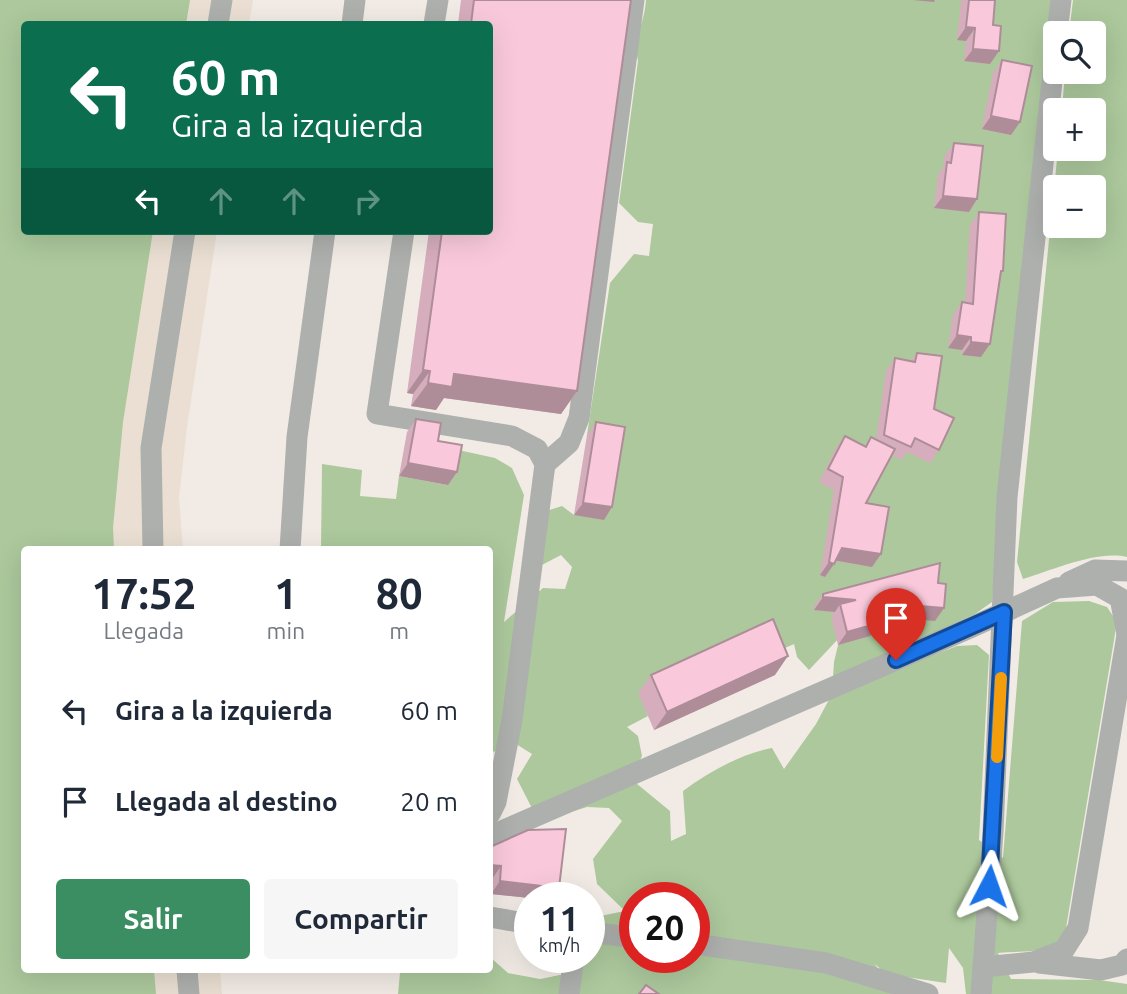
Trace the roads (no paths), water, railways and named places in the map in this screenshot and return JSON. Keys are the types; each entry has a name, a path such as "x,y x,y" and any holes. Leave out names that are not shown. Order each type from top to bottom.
{"lane":[{"path":"218,21 222,0"},
{"path":"352,21 355,0"},
{"path":"434,21 438,0"},
{"path":"545,464 569,443 579,418 634,0"},
{"path":"1058,21 1061,0"},
{"path":"981,994 993,832 1007,497 1052,84"},
{"path":"153,546 151,448 184,235"},
{"path":"290,546 297,437 324,235"},
{"path":"403,235 377,414 512,436 537,449 545,464 512,720 493,808"},
{"path":"493,835 1095,570 1127,571"},
{"path":"1033,962 1064,950 1078,928 1127,634 1120,598 1097,585 1057,588"},
{"path":"493,918 514,921"},
{"path":"710,946 826,962 928,994"},
{"path":"983,967 1033,962 1101,970 1122,965 1127,959"},
{"path":"187,973 190,994"},
{"path":"569,994 572,973"}]}
